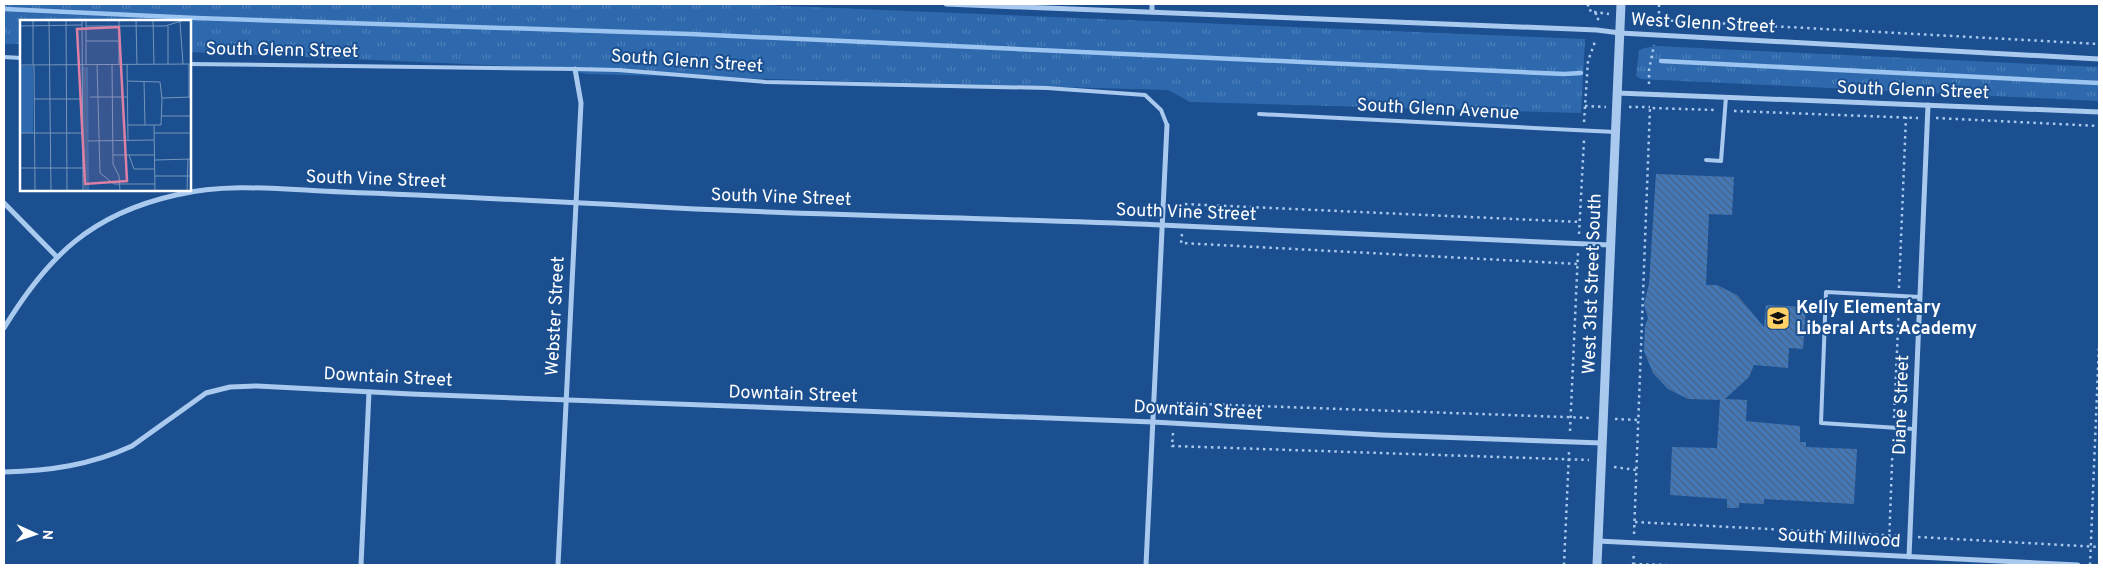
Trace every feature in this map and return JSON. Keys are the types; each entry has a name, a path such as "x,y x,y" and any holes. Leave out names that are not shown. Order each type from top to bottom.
{"street":[{"name":"West Glenn Street","path":"946,4 1597,30 1620,33 2099,59"},
{"path":"1152,4 1152,12"},
{"name":"West 31st Street South","path":"1597,565 1621,4"},
{"name":"Webster Street","path":"558,565 581,103 575,69"},
{"path":"1617,93 1726,97"},
{"name":"South Glenn Street","path":"1726,97 2099,112"},
{"name":"Diane Street","path":"1909,557 1928,105"},
{"path":"1146,565 1166,124"},
{"name":"South Vine Street","path":"4,328 24,296 56,256 91,228 128,210 177,194 230,187 704,209 1161,225 1610,245"},
{"path":"4,203 56,256"},
{"name":"Downtain Street","path":"4,472 42,471 61,468 120,452 132,446 206,393 216,389 243,386 1153,422 1382,435 1602,443"},
{"path":"361,565 369,392"},
{"name":"South Millwood","path":"1598,541 2078,565"}],"lane":[{"path":"4,57 20,58"},
{"name":"South Glenn Street","path":"191,64 618,70 766,82 1046,88 1145,95 1161,110 1166,124"},
{"path":"1706,160 1721,161 1726,97"},
{"name":"South Glenn Avenue","path":"1259,114 1615,132"},
{"path":"1914,429 1821,423 1826,292 1920,297"}],"path":[{"path":"1564,565 1585,106 1588,61 1596,43 1598,16 1588,9 1588,4"},
{"path":"1659,4 1659,20 1649,70 1650,108 1633,564 1667,565"},
{"path":"1593,12 1659,20 2099,44"},
{"path":"1585,106 2099,126"},
{"path":"1888,556 1906,117"},
{"path":"2090,565 2099,344"},
{"path":"1635,522 2099,547"}],"green space":[{"path":"4,4 737,4 1585,39 1581,113 1190,102 1168,90 587,74 556,68 191,52 191,20 20,20 20,44 4,44"},
{"path":"1656,46 2099,67 2099,101 1641,79 1636,76 1639,50"}],"building":[{"path":"1656,174 1734,177 1732,215 1709,214 1706,285 1717,285 1737,295 1764,327 1766,305 1806,307 1803,349 1789,348 1788,368 1754,365 1749,377 1725,399 1747,400 1746,421 1800,426 1800,442 1806,442 1806,447 1857,449 1854,504 1764,499 1764,504 1739,503 1739,508 1727,508 1727,499 1670,495 1672,447 1717,448 1720,400 1688,399 1668,389 1653,373 1644,351 1645,326 1648,318 1644,304 1649,284"}],"waterway":[{"path":"4,9 196,18 690,34 1564,74 1581,73"},
{"path":"1661,61 2099,83"}],"place":[{"name":"Kelly Elementary Liberal Arts Academy","path":"1778,318"}]}
